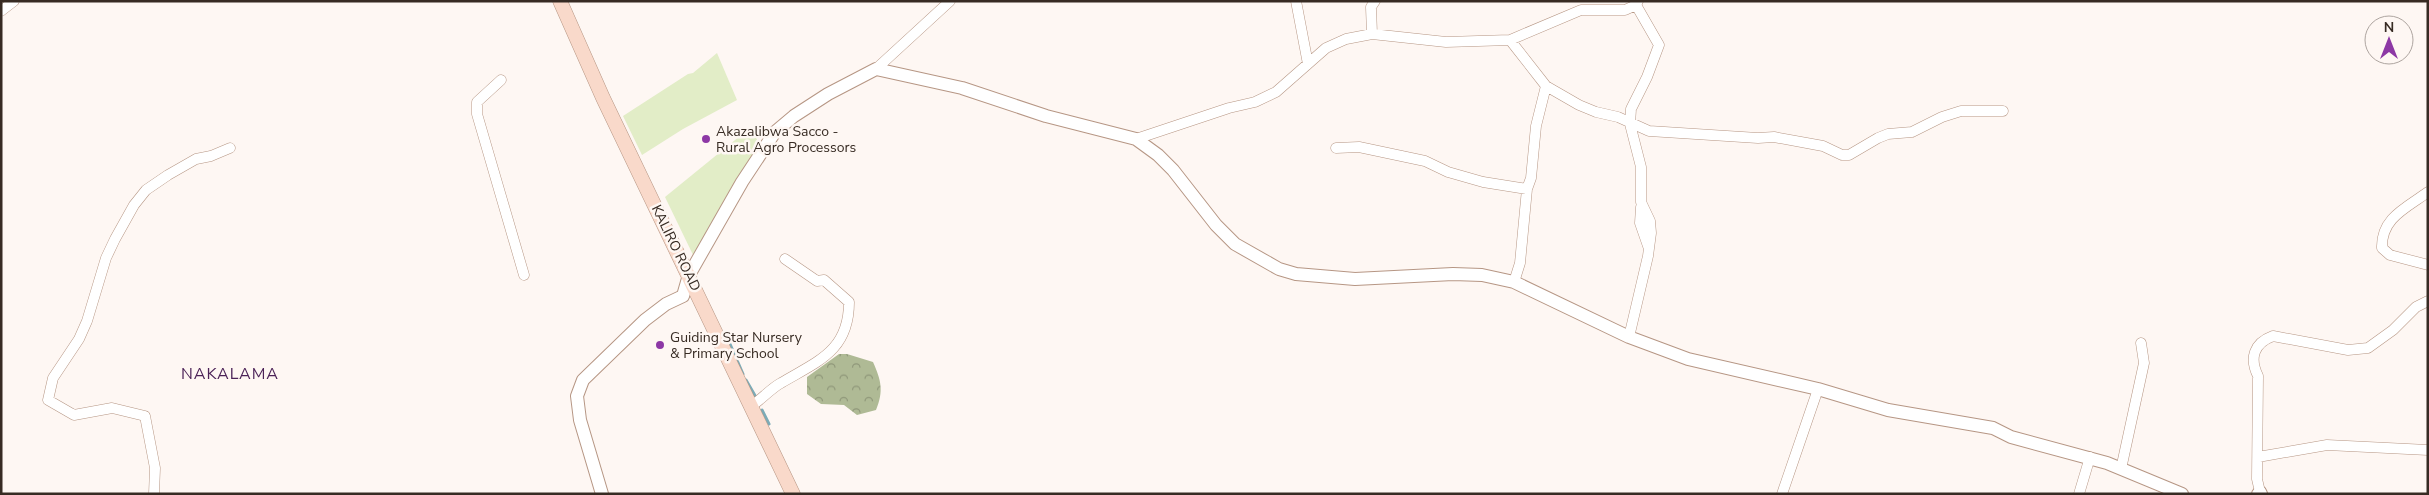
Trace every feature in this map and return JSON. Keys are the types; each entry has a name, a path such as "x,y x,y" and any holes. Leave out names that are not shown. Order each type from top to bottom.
{"main road":[{"name":"KALIRO ROAD","path":"560,1 603,98 690,275 750,407 793,494"}],"street":[{"path":"1,11 14,1"},
{"path":"602,494 580,420 577,396 583,380 645,320 666,304 683,296 690,275 742,182 767,142 781,125 828,94 876,69 950,1"},
{"path":"1296,1 1308,64"},
{"path":"1372,34 1371,7 1374,1"},
{"path":"1136,138 1229,108 1255,102 1276,92 1326,48 1346,39 1372,34 1446,42 1510,40 1580,10 1625,10 1637,3 1659,45 1647,77 1631,109 1630,124 1641,167 1641,202 1650,221 1649,250 1629,337"},
{"path":"1510,40 1546,86 1579,105 1596,112 1618,117 1649,131 1758,138 1774,137 1823,146 1842,155 1849,155 1883,136 1912,132 1942,117 1961,112 2003,111"},
{"path":"876,69 956,86 1046,116 1136,138 1158,155 1173,170 1216,226 1235,244 1279,269 1296,274 1355,279 1453,274 1482,275 1514,282 1629,337 1688,359 1818,389 1888,410 1993,428 2011,437 2090,457 2182,494"},
{"path":"501,80 477,102 477,114 524,274"},
{"path":"1514,282 1520,263 1527,189 1531,178 1536,126 1546,86"},
{"path":"1336,148 1360,147 1424,161 1448,172 1483,182 1527,189"},
{"path":"154,494 155,468 145,416 112,408 74,415 48,400 53,378 79,339 87,321 104,265 115,239 134,205 146,190 168,175 196,159 211,156 230,148"},
{"path":"2428,192 2396,214 2382,233 2382,248 2390,255 2428,265"},
{"path":"750,407 779,384 798,374 838,345 849,320 849,302 824,280 818,281 785,259"},
{"path":"2260,493 2257,478 2258,376 2253,367 2253,356 2256,347 2273,336 2348,350 2368,348 2393,330 2416,306 2428,302"},
{"path":"2121,469 2144,363 2141,343"},
{"path":"1782,494 1818,389"},
{"path":"2258,457 2327,445 2428,450"},
{"path":"2079,494 2090,457"}],"green space":[{"path":"717,53 737,100 683,129 642,155 623,116 688,74 693,73"},
{"path":"751,127 762,150 695,259 665,197"},
{"path":"839,354 847,354 873,362 878,374 881,391 876,410 857,415 844,405 821,404 807,394 807,377"}],"waterway":[{"path":"730,344 743,374"},
{"path":"746,380 757,399"},
{"path":"762,410 769,424"}],"place":[{"name":"Akazalibwa Sacco - Rural Agro Processors","path":"706,139"},
{"name":"Guiding Star Nursery & Primary School","path":"660,345"}],"district":[{"name":"NAKALAMA","path":"230,374"}]}
